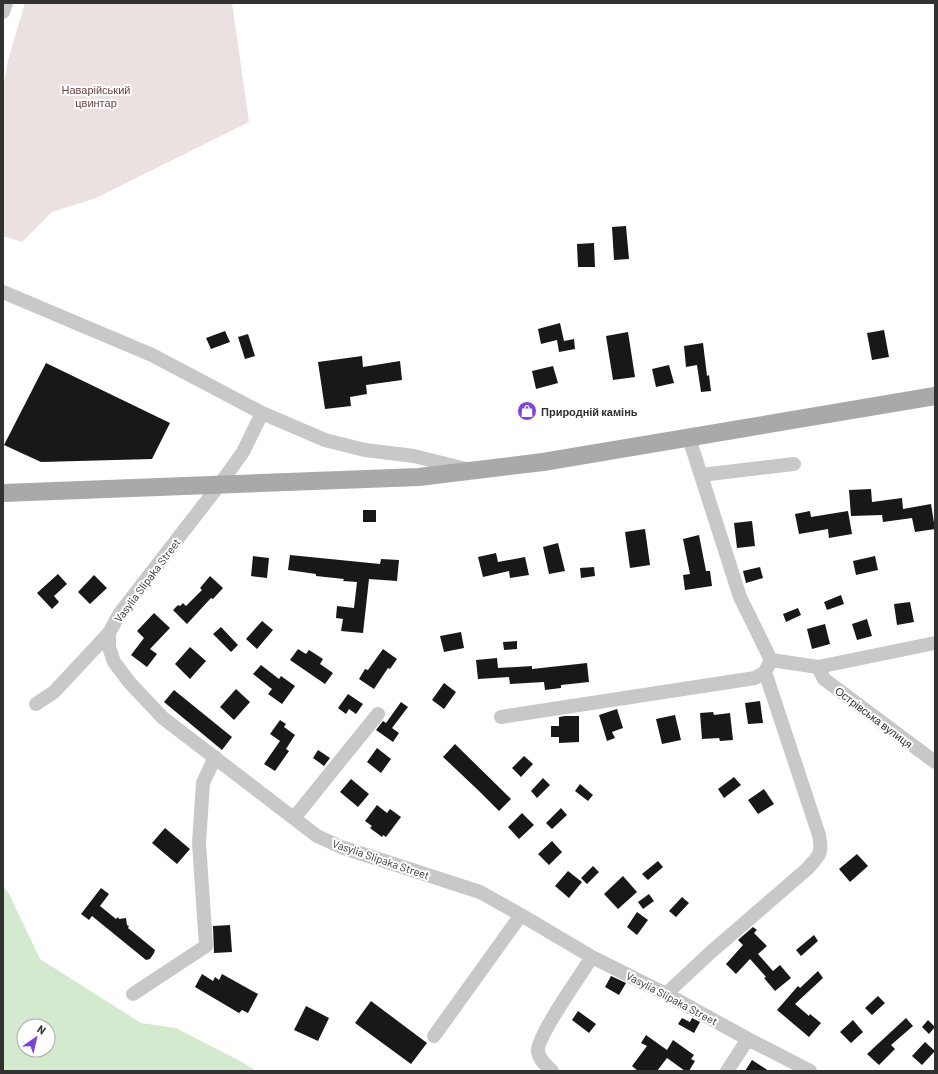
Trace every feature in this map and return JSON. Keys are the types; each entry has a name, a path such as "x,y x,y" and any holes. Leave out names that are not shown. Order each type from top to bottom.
{"main road":[{"path":"3,493 419,477 543,462 935,396"}],"street":[{"path":"3,12 6,3"},
{"path":"3,292 152,355 262,413 325,440 365,450 414,456 475,471"},
{"name":"Vasylia Slipaka Street","path":"262,413 243,452 120,613 109,633 109,647 114,662 130,683 162,718 317,836 341,847 480,892 592,957 666,994 810,1071"},
{"path":"666,994 711,952 807,869 820,853 822,847 768,666 740,597 689,438"},
{"path":"701,475 794,464"},
{"path":"36,704 54,692 109,633"},
{"path":"501,717 755,678 768,666 818,667 935,643"},
{"name":"Острівська вулиця","path":"818,667 824,679 935,762"},
{"path":"294,818 378,714"},
{"path":"133,994 206,946 199,843 203,783 215,757"},
{"path":"434,1036 521,915"},
{"path":"552,1071 542,1062 538,1050 542,1035 592,957"},
{"path":"727,1071 748,1039"}],"green space":[{"name":"Наварійський цвинтар","path":"25,3 232,3 249,122 96,198 52,212 22,242 3,236 3,89 8,60"}],"shaded area":[{"path":"3,886 9,894 40,959 141,1023 176,1028 242,1062 256,1071 3,1071"}],"building":[{"path":"626,226 629,259 614,260 612,227"},
{"path":"594,243 595,267 578,267 577,244"},
{"path":"560,323 564,341 574,339 575,349 559,352 557,340 541,344 538,329"},
{"path":"884,330 889,357 872,360 867,333"},
{"path":"225,331 230,342 211,349 206,338"},
{"path":"628,332 635,377 613,380 606,336"},
{"path":"248,334 255,356 245,359 238,337"},
{"path":"703,343 707,376 709,375 711,391 701,392 697,365 686,367 684,346"},
{"path":"362,356 363,367 400,361 402,380 366,385 367,394 350,397 351,406 325,409 318,362"},
{"path":"46,363 170,423 152,459 41,462 4,445"},
{"path":"669,365 674,383 656,387 652,369"},
{"path":"553,366 558,383 536,389 532,371"},
{"path":"871,489 872,502 902,498 903,509 931,504 935,529 915,532 912,518 883,522 882,515 851,516 849,490"},
{"path":"363,510 376,510 376,522 363,522"},
{"path":"810,511 811,517 848,511 852,534 829,538 828,529 799,534 795,514"},
{"path":"752,521 755,546 737,548 734,523"},
{"path":"645,529 650,565 630,568 625,532"},
{"path":"699,535 706,571 710,571 712,586 685,590 683,575 690,574 683,539"},
{"path":"558,543 565,571 549,574 543,547"},
{"path":"496,553 498,562 525,557 529,575 510,578 509,571 483,577 478,557"},
{"path":"290,555 380,564 381,559 399,560 397,581 369,579 363,633 341,631 343,619 336,618 337,606 354,608 357,582 343,581 344,579 316,576 316,574 288,570"},
{"path":"253,556 269,558 267,578 251,576"},
{"path":"875,556 878,570 856,575 853,561"},
{"path":"594,567 595,576 581,578 580,568"},
{"path":"760,567 763,578 746,583 743,571"},
{"path":"58,574 67,584 54,596 59,602 52,609 37,593"},
{"path":"94,575 107,588 90,604 78,592"},
{"path":"210,576 223,588 213,599 211,598 187,624 173,610 178,605 180,606 183,603 186,606 202,590 200,588"},
{"path":"841,595 844,604 827,610 824,602"},
{"path":"910,602 914,622 897,625 894,604"},
{"path":"798,608 801,615 786,622 783,614"},
{"path":"154,613 170,628 150,649 157,654 147,667 131,655 144,638 137,631"},
{"path":"867,619 872,636 857,640 852,624"},
{"path":"262,621 273,630 257,649 246,639"},
{"path":"825,624 830,644 812,649 807,629"},
{"path":"221,627 238,645 231,652 213,634"},
{"path":"461,632 464,648 444,652 440,636"},
{"path":"517,641 517,649 504,650 503,642"},
{"path":"190,647 206,661 190,679 175,664"},
{"path":"298,649 306,654 309,650 323,659 320,664 333,673 325,684 290,660"},
{"path":"383,649 397,659 390,669 388,668 374,689 359,679 365,669 368,670"},
{"path":"497,658 498,668 532,666 532,669 587,663 589,682 561,685 561,688 545,690 544,682 510,684 509,677 478,679 476,660"},
{"path":"261,665 279,679 281,676 295,686 282,704 268,694 272,689 253,674"},
{"path":"444,683 456,692 444,709 432,700"},
{"path":"236,689 250,702 234,720 220,707"},
{"path":"174,690 232,737 222,750 164,702"},
{"path":"348,694 363,704 356,714 349,709 346,714 338,708"},
{"path":"760,701 763,723 748,724 745,703"},
{"path":"401,702 408,707 392,728 399,733 393,742 376,730 383,721 386,723"},
{"path":"617,709 623,728 612,732 615,738 607,741 599,715"},
{"path":"713,712 714,715 730,713 733,740 720,741 719,738 702,739 700,713"},
{"path":"675,715 681,740 662,744 656,719"},
{"path":"579,716 579,742 559,743 559,737 551,737 551,726 559,726 559,717"},
{"path":"280,720 286,724 284,727 295,735 286,749 289,751 275,771 264,764 280,741 270,734"},
{"path":"455,744 511,799 499,811 443,757"},
{"path":"377,748 391,759 381,773 367,762"},
{"path":"318,750 330,758 324,766 313,758"},
{"path":"524,756 533,764 521,777 512,768"},
{"path":"734,777 741,785 724,798 718,789"},
{"path":"543,778 550,785 537,798 531,791"},
{"path":"351,779 369,794 358,807 340,792"},
{"path":"580,784 593,795 588,801 575,791"},
{"path":"764,789 774,804 758,814 748,800"},
{"path":"377,805 387,813 390,809 401,817 386,837 383,835 382,837 370,828 372,826 365,821"},
{"path":"561,808 567,815 552,829 546,823"},
{"path":"522,813 534,825 519,839 508,827"},
{"path":"165,828 190,849 177,864 152,843"},
{"path":"552,841 562,852 549,865 538,854"},
{"path":"857,854 868,866 850,882 839,869"},
{"path":"658,861 663,867 648,880 642,874"},
{"path":"593,866 599,872 587,884 581,878"},
{"path":"568,871 582,882 569,898 555,886"},
{"path":"623,876 637,892 618,909 604,894"},
{"path":"101,888 109,894 100,906 116,919 118,917 119,919 126,918 127,925 129,926 128,928 155,950 150,959 146,960 92,916 89,920 81,914"},
{"path":"649,894 654,901 643,909 638,902"},
{"path":"682,897 689,903 676,917 669,911"},
{"path":"637,912 648,920 637,935 627,927"},
{"path":"230,925 232,952 214,953 213,926"},
{"path":"753,927 757,930 754,933 767,946 758,954 773,971 780,965 791,978 775,991 764,978 766,977 750,959 736,974 726,964 743,945 738,940"},
{"path":"814,935 818,941 801,956 796,950"},
{"path":"818,971 823,978 795,1004 809,1016 810,1014 821,1023 809,1037 777,1010 798,986 800,988"},
{"path":"202,974 213,981 215,977 219,980 222,974 258,994 248,1013 242,1010 239,1013 195,987"},
{"path":"611,976 626,983 619,995 605,987"},
{"path":"878,996 885,1003 872,1015 865,1008"},
{"path":"371,1001 427,1043 411,1064 355,1023"},
{"path":"306,1006 329,1018 318,1041 294,1030"},
{"path":"578,1011 596,1024 589,1033 572,1020"},
{"path":"682,1018 690,1022 692,1018 700,1022 694,1033 678,1024"},
{"path":"906,1018 913,1026 891,1045 895,1049 879,1065 867,1054"},
{"path":"853,1020 863,1032 851,1043 840,1032"},
{"path":"928,1020 935,1027 929,1034 922,1027"},
{"path":"646,1035 667,1050 673,1040 694,1055 691,1059 695,1061 689,1071 685,1071 667,1058 657,1071 638,1071 632,1066 647,1046 641,1043"},
{"path":"925,1042 935,1051 922,1065 912,1056"},
{"path":"752,1060 769,1071 745,1071"}],"place":[{"name":"Природній камінь","path":"527,411"}]}
